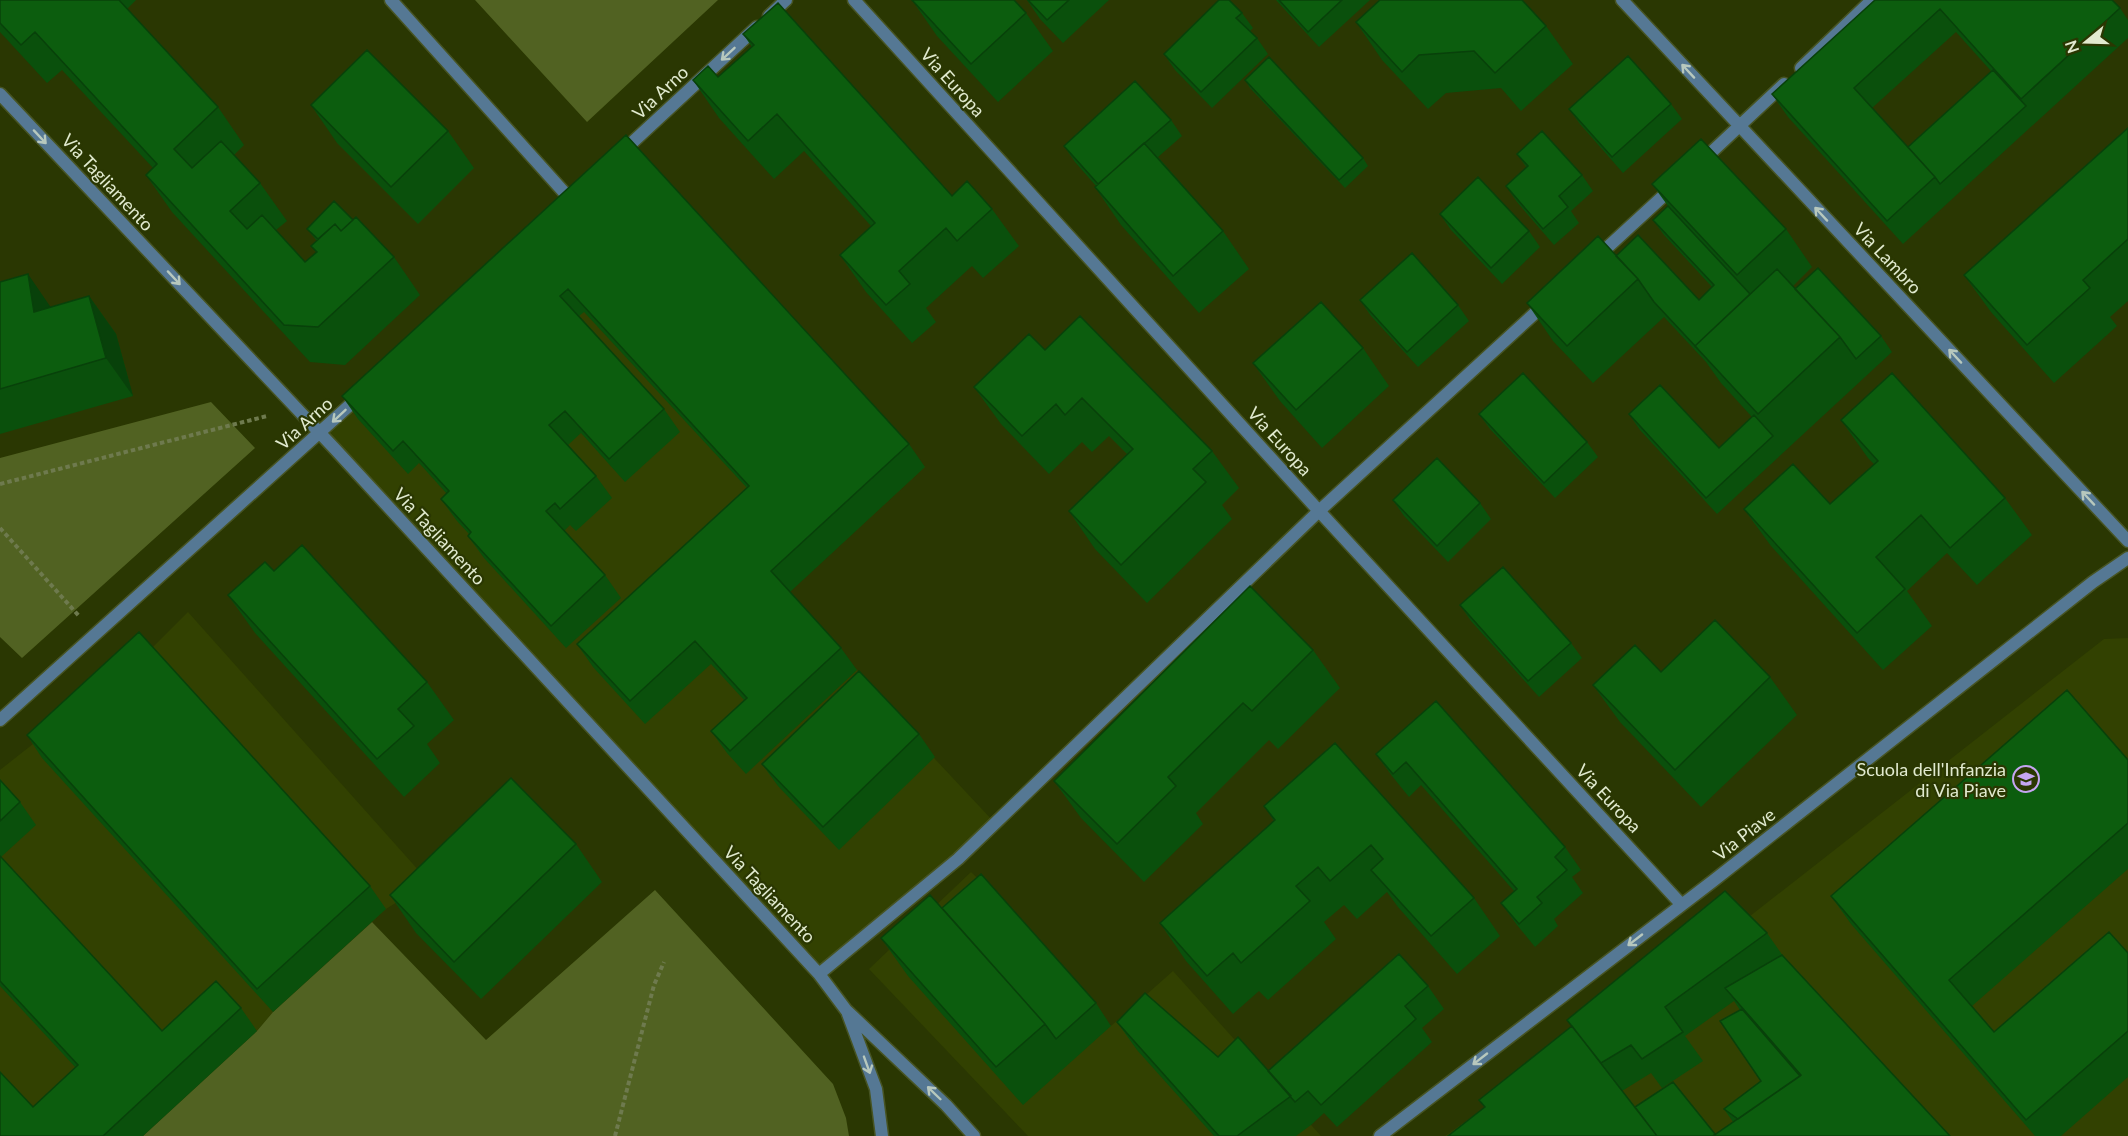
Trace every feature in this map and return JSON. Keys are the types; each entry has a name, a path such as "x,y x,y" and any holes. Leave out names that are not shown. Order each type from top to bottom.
{"street":[{"path":"391,0 571,200"},
{"name":"Via Arno","path":"613,161 786,0"},
{"name":"Via Europa","path":"854,0 1319,511 1681,904"},
{"name":"Via Lambro","path":"1622,0 2128,541"},
{"path":"1584,269 1740,127 1872,0"},
{"name":"Via Tagliamento","path":"0,94 297,408 819,974 846,1010 946,1105 974,1136"},
{"path":"819,974 958,859 1319,511 1557,293"},
{"name":"Via Arno","path":"0,720 372,385"},
{"name":"Via Piave","path":"1380,1136 2093,582 2128,558"},
{"name":"Via Tagliamento","path":"846,1010 876,1089 882,1136"}],"path":[{"path":"0,484 297,408"},
{"path":"0,528 95,635"},
{"path":"615,1136 654,985 664,962"}],"shaded area":[{"path":"475,0 718,0 587,122"},
{"path":"630,145 925,467 787,594 857,670 874,694 995,823 819,974 320,433"},
{"path":"211,402 255,448 22,658 0,637 0,458"},
{"path":"188,612 429,882 386,909 273,1012 257,1031 143,1136 0,1136 0,770 142,658"},
{"name":"Scuola dell'Infanzia di Via Piave","path":"2128,638 2128,1136 1445,1136 1745,920 2104,639"},
{"path":"971,872 997,897 1111,1026 1173,971 1321,1136 1028,1136 869,969"},
{"path":"655,890 833,1084 846,1118 849,1136 143,1136 257,1031 273,1012 372,922 486,1040"}],"building":[{"path":"0,0 119,0 218,107 174,149 192,168 221,141 260,183 230,211 247,229 262,215 305,262 317,252 311,246 335,224 341,231 356,217 394,257 318,327 284,325 146,175 157,164 35,32 21,45 0,23"},
{"path":"912,0 1014,0 1026,13 971,64"},
{"path":"1028,0 1069,0 1047,20"},
{"path":"1219,0 1229,0 1242,13 1236,18 1257,38 1201,92 1164,54"},
{"path":"1279,0 1342,0 1308,32"},
{"path":"1380,0 1522,0 1546,26 1495,73 1474,51 1419,55 1402,72 1356,22"},
{"path":"1875,0 2112,0 2120,8 2021,99 1940,9 1854,88 1935,177 1887,221 1772,94"},
{"path":"778,3 952,196 967,181 992,209 957,241 946,228 899,271 910,284 886,305 840,255 875,223 777,114 748,141 693,80 708,66 718,77 754,45 743,34"},
{"path":"367,50 448,131 391,187 311,105"},
{"path":"1628,56 1671,104 1612,157 1569,109"},
{"path":"1269,57 1363,158 1339,180 1245,80"},
{"path":"1993,70 2026,106 1940,184 1908,147"},
{"path":"1135,81 1171,120 1098,184 1064,146"},
{"path":"2128,128 2128,239 2083,280 2090,288 2027,345 1964,275"},
{"path":"1542,131 1582,175 1559,196 1568,207 1543,229 1506,186 1528,166 1517,154"},
{"path":"626,135 909,444 771,571 841,648 730,751 711,731 747,698 695,641 630,701 577,644 749,486 568,289 560,296 664,409 609,459 565,411 549,425 596,476 560,509 555,503 546,511 605,575 551,626 468,536 471,532 441,499 449,491 403,441 393,451 342,396"},
{"path":"1701,139 1786,229 1737,275 1652,184"},
{"path":"1144,143 1223,231 1173,276 1095,187"},
{"path":"1478,177 1529,231 1491,268 1440,214"},
{"path":"334,201 353,220 341,231 335,224 318,239 307,229"},
{"path":"1668,206 1750,294 1695,346 1616,256 1638,235 1699,300 1714,285 1653,220"},
{"path":"1598,236 1638,279 1567,346 1527,303"},
{"path":"1412,253 1458,305 1407,352 1360,300"},
{"path":"1818,268 1881,336 1856,359 1840,337 1795,289"},
{"path":"1777,269 1840,337 1758,414 1695,346"},
{"path":"28,274 34,312 89,296 106,358 0,389 0,282"},
{"path":"1321,302 1363,348 1296,410 1253,363"},
{"path":"1080,316 1212,451 1193,469 1206,482 1121,565 1069,511 1133,449 1082,398 1065,415 1056,404 1022,436 974,387 1029,334 1045,350"},
{"path":"1523,373 1587,442 1544,483 1479,414"},
{"path":"1892,373 2005,498 1950,548 1921,515 1876,557 1905,589 1857,633 1744,509 1793,464 1830,504 1878,461 1841,420"},
{"path":"1660,385 1719,448 1754,415 1773,436 1706,498 1629,414"},
{"path":"1437,458 1480,503 1437,546 1393,500"},
{"path":"302,545 427,682 398,709 414,726 377,759 228,595 265,562 274,571"},
{"path":"1503,567 1571,643 1528,681 1460,605"},
{"path":"1250,586 1313,650 1252,711 1243,703 1168,777 1176,786 1117,844 1054,781"},
{"path":"1715,620 1770,677 1675,770 1593,685 1635,645 1661,672"},
{"path":"139,632 370,886 257,989 27,735"},
{"path":"859,671 919,734 823,827 762,764"},
{"path":"2067,690 2128,760 2128,823 1949,980 1994,1032 2109,932 2128,953 2128,1031 2026,1120 1831,896"},
{"path":"1436,701 1565,847 1555,857 1567,870 1537,897 1542,903 1519,924 1501,903 1517,889 1406,762 1393,774 1376,754"},
{"path":"1335,743 1474,898 1431,936 1371,870 1383,859 1371,845 1330,881 1318,867 1296,886 1310,901 1241,963 1233,953 1207,976 1160,923 1275,820 1264,806"},
{"path":"511,778 576,844 454,962 390,895"},
{"path":"0,780 20,802 0,821"},
{"path":"0,856 162,1031 216,981 241,1008 103,1136 0,1136 0,1072 33,1107 78,1065 0,981"},
{"path":"981,874 1096,1003 1056,1039 942,908"},
{"path":"1725,891 1767,933 1665,1007 1683,1032 1642,1059 1631,1045 1601,1063 1567,1020"},
{"path":"930,895 1045,1024 996,1067 881,938"},
{"path":"1399,954 1428,986 1405,1006 1416,1019 1321,1105 1308,1091 1295,1102 1268,1071"},
{"path":"1782,955 1950,1136 1713,1136 1801,1075 1725,988"},
{"path":"1145,993 1218,1057 1238,1037 1291,1096 1237,1136 1219,1136 1117,1022"},
{"path":"1742,1009 1800,1076 1738,1119 1724,1109 1761,1081 1720,1021"},
{"path":"1572,1026 1657,1136 1448,1136 1485,1107 1479,1100"},
{"path":"1673,1082 1715,1134 1713,1136 1657,1136 1635,1107"}],"place":[{"name":"Scuola dell'Infanzia di Via Piave","path":"2026,779"}]}
